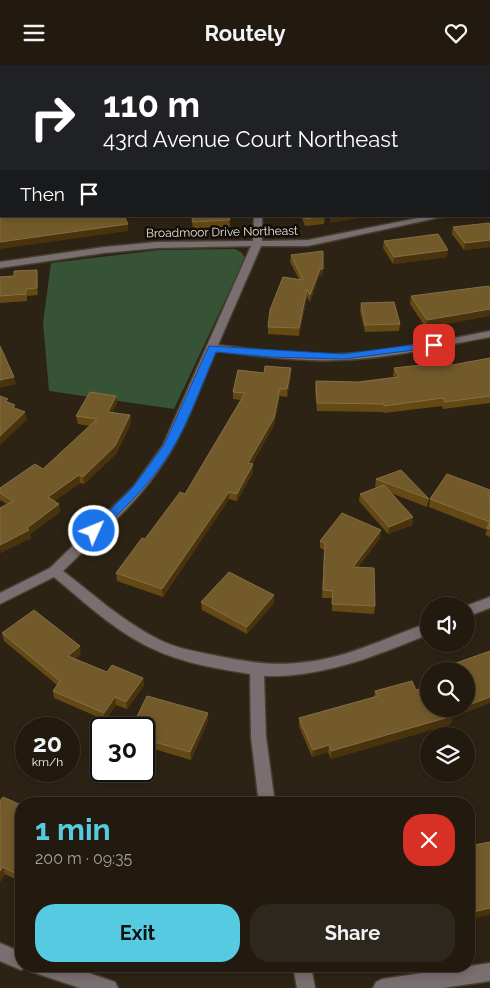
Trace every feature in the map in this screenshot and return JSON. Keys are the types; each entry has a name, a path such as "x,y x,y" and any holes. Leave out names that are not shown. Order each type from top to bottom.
{"street":[{"path":"0,599 55,571 136,490 158,463 169,445 213,348 257,244 258,217"},
{"name":"Broadmoor Drive Northeast","path":"0,265 104,250 156,245 318,241 437,217"},
{"path":"213,348 270,354 343,357 408,349 490,334"},
{"path":"55,571 113,617 152,643 169,651 257,669 290,669 327,664 386,646 420,632"},
{"path":"475,608 490,602"},
{"path":"257,669 256,718 259,755 266,797"},
{"path":"0,952 15,958"},
{"path":"58,972 110,988"},
{"path":"303,972 306,988"},
{"path":"382,988 490,972"}],"green space":[{"path":"235,249 242,253 245,258 174,409 49,391 43,323 51,263 159,250"}],"building":[{"path":"0,217 124,217 128,224 0,242"},
{"path":"192,217 229,217 230,220 193,222"},
{"path":"489,223 490,240 465,243 453,227"},
{"path":"438,234 448,250 394,257 384,241"},
{"path":"323,251 323,269 320,269 310,295 307,289 299,328 268,327 270,310 283,277 303,280 291,255"},
{"path":"37,270 37,288 26,289 26,294 0,296 0,277 14,276 14,271"},
{"path":"489,286 490,309 427,320 411,296"},
{"path":"394,302 400,324 365,325 361,303"},
{"path":"0,346 14,377 0,380"},
{"path":"490,358 490,396 445,402 443,398 384,406 384,404 317,403 316,381 358,382 399,377 394,368 450,362 452,365"},
{"path":"265,366 291,368 287,389 280,389 274,418 248,463 253,464 237,494 229,492 162,589 116,573 142,538 145,539 180,492 185,494 245,393 233,392 238,370 264,373"},
{"path":"90,392 116,396 108,412 130,415 115,446 83,477 79,475 48,497 59,504 27,528 29,530 0,545 0,508 13,501 0,493 0,488 35,464 43,469 97,419 76,416"},
{"path":"0,396 8,399 5,401 15,405 12,407 25,412 0,436"},
{"path":"401,470 429,499 376,479"},
{"path":"447,474 490,490 488,496 490,496 490,522 430,499"},
{"path":"384,485 413,517 389,527 360,494"},
{"path":"342,513 381,530 353,567 374,568 375,606 332,604 333,591 323,590 325,543 320,541"},
{"path":"229,572 274,595 247,627 201,602"},
{"path":"34,610 80,646 68,656 107,672 112,665 143,678 126,702 115,697 104,713 53,691 60,681 2,633"},
{"path":"490,651 490,697 475,703 475,662 459,662"},
{"path":"412,681 416,690 420,689 420,717 449,717 331,751 329,745 313,750 299,718 378,696 375,691"},
{"path":"147,696 208,713 190,752 155,742 155,717 137,717"},
{"path":"3,797 15,802 15,873 3,867 0,871 0,801"},
{"path":"490,842 490,908 475,912 475,845"}],"route":[{"path":"94,531 136,490 158,463 169,445 213,348 312,357 343,357 434,345"}]}
